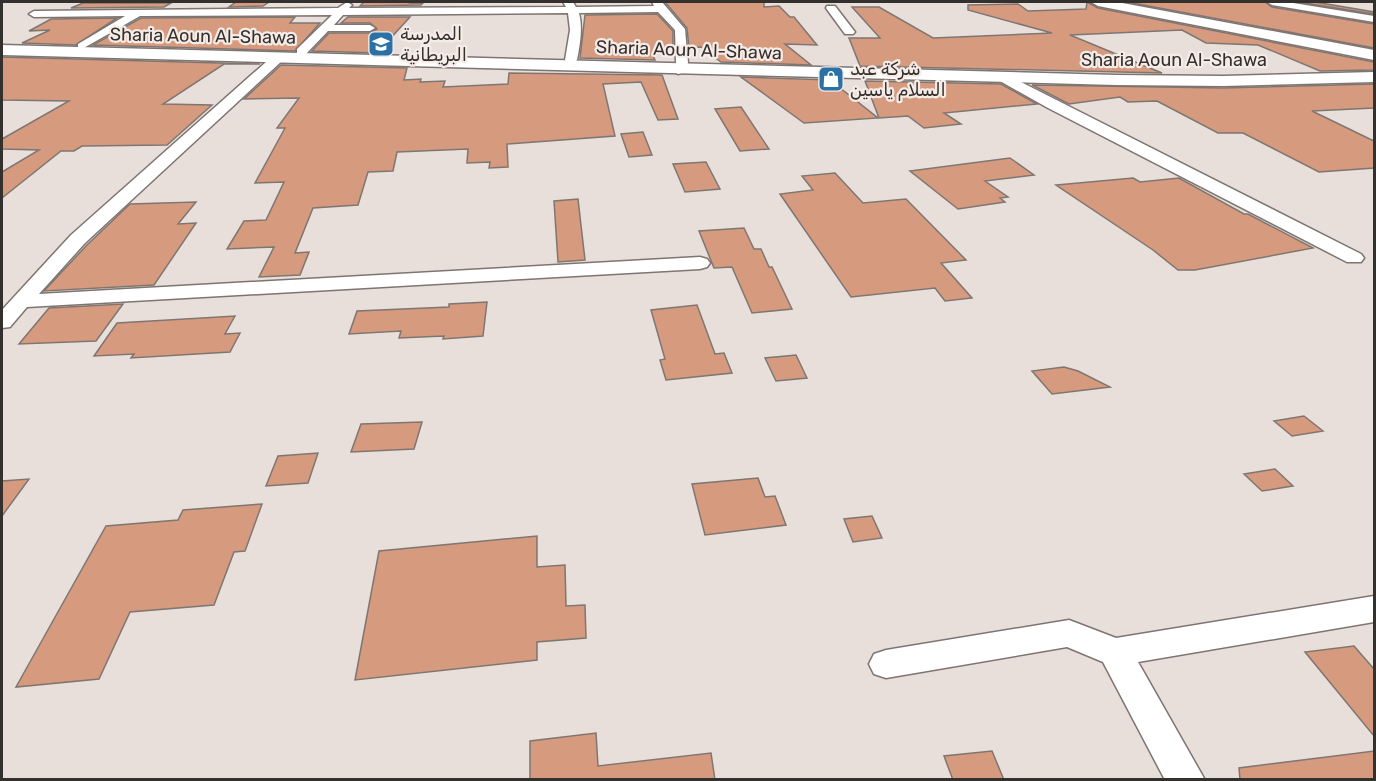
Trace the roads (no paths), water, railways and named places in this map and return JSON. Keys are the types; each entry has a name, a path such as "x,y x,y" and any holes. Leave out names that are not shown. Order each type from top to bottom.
{"main road":[{"path":"1098,2 1374,53"},
{"path":"1120,2 1374,53"},
{"name":"Sharia Aoun Al-Shawa","path":"2,45 571,60 680,67 1239,74 1374,70"},
{"name":"Sharia Aoun Al-Shawa","path":"2,50 680,67 1005,78 1223,81 1374,77"}],"street":[{"path":"262,12 273,2"},
{"path":"301,52 351,2"},
{"path":"1272,2 1374,19"},
{"path":"571,5 577,31 571,60"},
{"path":"34,14 117,13 138,7 227,14 571,5 659,5 680,29 680,67"},
{"path":"82,46 138,7"},
{"path":"831,8 849,32"},
{"path":"325,28 370,28"},
{"path":"2,322 78,239 279,57"},
{"path":"1005,78 1053,105 1354,258"},
{"path":"22,302 700,263"},
{"path":"886,664 1069,633 1115,652 1374,609"},
{"path":"1115,652 1186,780"}],"place":[{"name":"المدرسة البريطانية","path":"381,44"},
{"name":"شركة عبد السلام ياسين","path":"831,79"}]}
